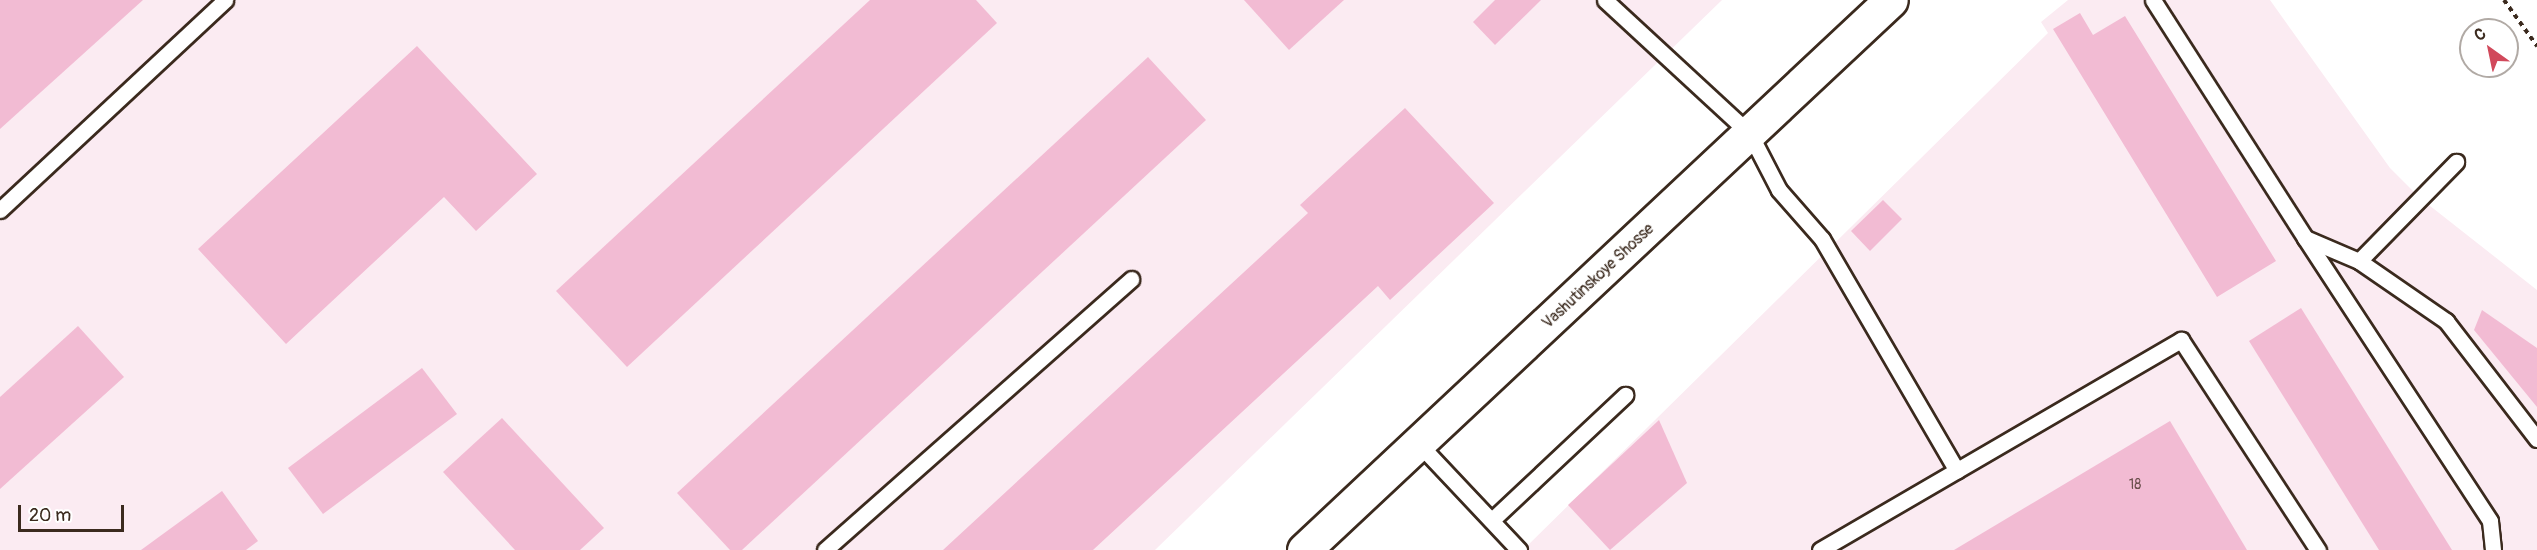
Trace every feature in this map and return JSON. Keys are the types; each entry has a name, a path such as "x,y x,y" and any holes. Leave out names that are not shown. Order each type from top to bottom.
{"street":[{"name":"Vashutinskoye Shosse","path":"1304,550 1891,0"}],"lane":[{"path":"0,210 225,0"},
{"path":"1605,0 1750,134 1779,190 1822,239 1957,471"},
{"path":"2153,0 2490,521 2493,550"},
{"path":"2359,261 2456,162"},
{"path":"2305,238 2359,261 2446,321 2536,438 2537,455"},
{"path":"825,550 1131,279"},
{"path":"1820,550 2181,340 2318,550"},
{"path":"1492,520 1625,394"},
{"path":"1419,444 1519,550"}],"path":[{"path":"2504,0 2537,46"}],"shaded area":[{"path":"0,0 1722,0 1155,550 0,550"},
{"path":"2068,0 2270,0 2390,168 2420,198 2537,290 2537,550 1523,550 2048,33 2041,22"}],"building":[{"path":"0,0 143,0 0,129"},
{"path":"870,0 976,0 997,23 627,367 556,291"},
{"path":"1244,0 1344,0 1289,50"},
{"path":"1495,0 1541,0 1495,45 1473,22"},
{"path":"2080,13 2093,35 2125,16 2276,261 2217,297 2053,29"},
{"path":"417,46 537,174 476,231 444,197 286,344 198,249"},
{"path":"1148,57 1206,120 742,550 730,550 677,493"},
{"path":"1405,108 1494,203 1390,300 1378,286 1093,550 943,550 1308,213 1300,205"},
{"path":"1883,200 1902,219 1870,251 1851,231"},
{"path":"2301,308 2452,550 2379,550 2249,341"},
{"path":"2482,310 2537,348 2537,407 2474,330"},
{"path":"78,326 124,377 0,489 0,397"},
{"path":"422,368 457,414 323,514 288,468"},
{"path":"502,418 604,528 580,550 515,550 443,472"},
{"path":"1659,420 1687,483 1610,550 1568,505"},
{"path":"2170,421 2247,550 1954,550"},
{"path":"222,491 258,541 246,550 141,550"}]}
